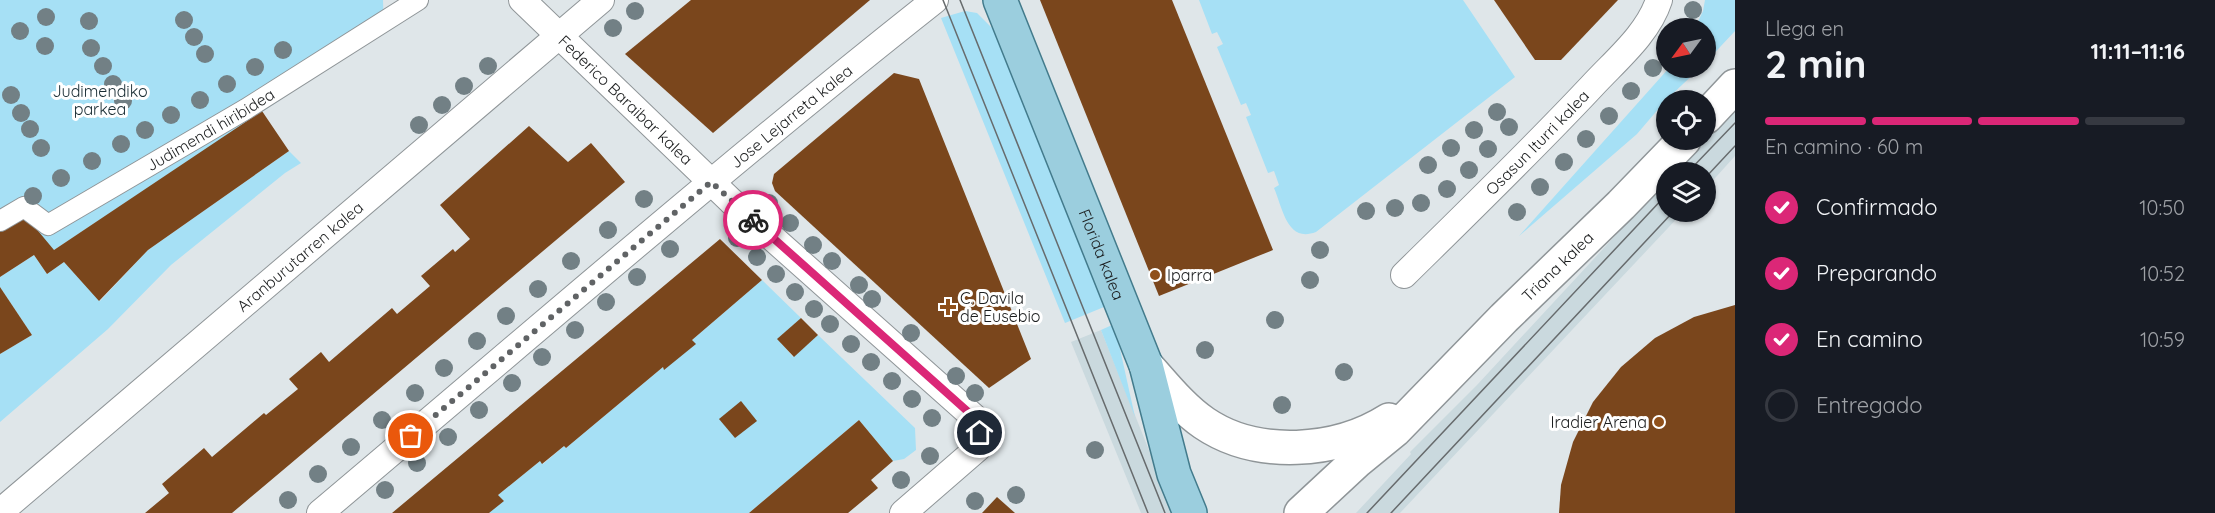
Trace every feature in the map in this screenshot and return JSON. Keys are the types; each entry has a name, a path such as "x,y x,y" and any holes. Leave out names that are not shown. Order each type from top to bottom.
{"main road":[{"name":"Florida kalea","path":"1000,0 1146,365 1174,474 1190,513"},
{"path":"1716,106 1735,86"},
{"name":"Triana kalea","path":"1301,513 1357,461 1395,430 1504,318 1674,150"},
{"name":"Triana kalea","path":"1146,365 1184,406 1204,423 1231,436 1260,445 1286,447 1342,441 1380,426 1431,394"}],"street":[{"name":"Judimendi hiribidea","path":"0,221 24,207 48,225 246,110 418,0"},
{"name":"Federico Baraibar kalea","path":"522,0 711,182 975,418 980,433 978,448 903,513"},
{"name":"Aranburutarren kalea","path":"0,512 601,0"},
{"name":"Jose Lejarreta kalea","path":"320,513 711,182 934,0"},
{"name":"Osasun Iturri kalea","path":"1404,275 1561,118 1641,34 1656,11 1659,0"}],"shaded area":[{"path":"1735,108 1735,156 1716,177 1716,162 1684,162 1696,150 1716,150 1716,128"},
{"path":"1656,192 1656,222 1674,222 1400,513 1356,513 1411,454 1410,452 1477,385"},
{"path":"1101,330 1174,513 1141,513 1071,342"}],"green space":[{"name":"Judimendiko parkea","path":"0,0 383,0 384,31 54,250 0,230"},
{"path":"1199,0 1463,0 1515,77 1316,232 1298,233 1292,228 1284,214 1274,188 1279,185 1274,171 1268,173 1246,117 1251,115 1246,103 1241,105 1217,47 1223,44 1217,32 1212,34"},
{"path":"1705,0 1735,0 1735,31 1716,51 1716,18 1700,18"},
{"path":"965,11 977,13 994,30 1104,307 1065,323 941,18"},
{"path":"1660,78 1689,78 1677,90 1656,90 1656,112 1637,134 1519,236"},
{"path":"289,151 301,163 285,173 171,265 108,329 0,422 0,354 32,335 0,287 0,277 34,255 47,274 64,262 100,301 148,250"},
{"path":"762,280 801,318 778,339 793,357 818,335 915,428 916,450 904,459 893,461 859,420 749,513 489,513 503,501 498,495 540,461 543,464 564,446 566,448 663,367 664,369 695,344 692,340"},
{"path":"1112,325 1120,349 1135,417 1101,330"}],"building":[{"path":"691,0 870,0 713,133 625,54"},
{"path":"1040,0 1172,0 1273,250 1159,296"},
{"path":"1494,0 1618,0 1561,60 1535,60"},
{"path":"894,73 919,79 1031,359 989,388 775,191 772,183 774,174"},
{"path":"262,111 289,151 148,250 99,301 64,262 47,274 34,255 0,277 0,230 24,214 54,250"},
{"path":"529,126 568,162 591,143 625,182 232,513 145,513 169,493 162,484 204,448 212,457 264,413 266,415 298,389 289,379 321,352 329,362 392,308 397,314 430,286 421,276 453,249 455,252 470,239 440,205"},
{"path":"720,239 762,280 692,340 696,344 664,370 663,367 566,448 564,446 542,464 540,461 498,495 504,501 489,513 392,513"},
{"path":"0,287 32,335 0,354"},
{"name":"Iradier Arena","path":"1735,305 1735,513 1559,513 1561,485 1573,442 1593,402 1621,367 1655,338 1694,317"},
{"path":"801,318 818,335 794,357 777,339"},
{"path":"741,401 757,421 735,438 719,419"},
{"path":"859,420 893,461 871,480 878,488 848,513 749,513"},
{"path":"997,497 1015,513 982,513"}],"tram line":[{"path":"943,0 1148,513"},
{"path":"960,0 1165,513"},
{"path":"1698,162 1735,123"},
{"path":"1716,166 1735,146"},
{"path":"1367,513 1656,206"},
{"path":"1391,513 1664,222"}],"way so far":[{"path":"411,436 711,182 753,220"}],"place":[{"name":"Iparra","path":"1155,275"},
{"name":"C. Davila de Eusebio","path":"948,307"},
{"name":"Iradier Arena","path":"1659,422"}],"route":[{"path":"753,220 975,418 980,433"}]}
